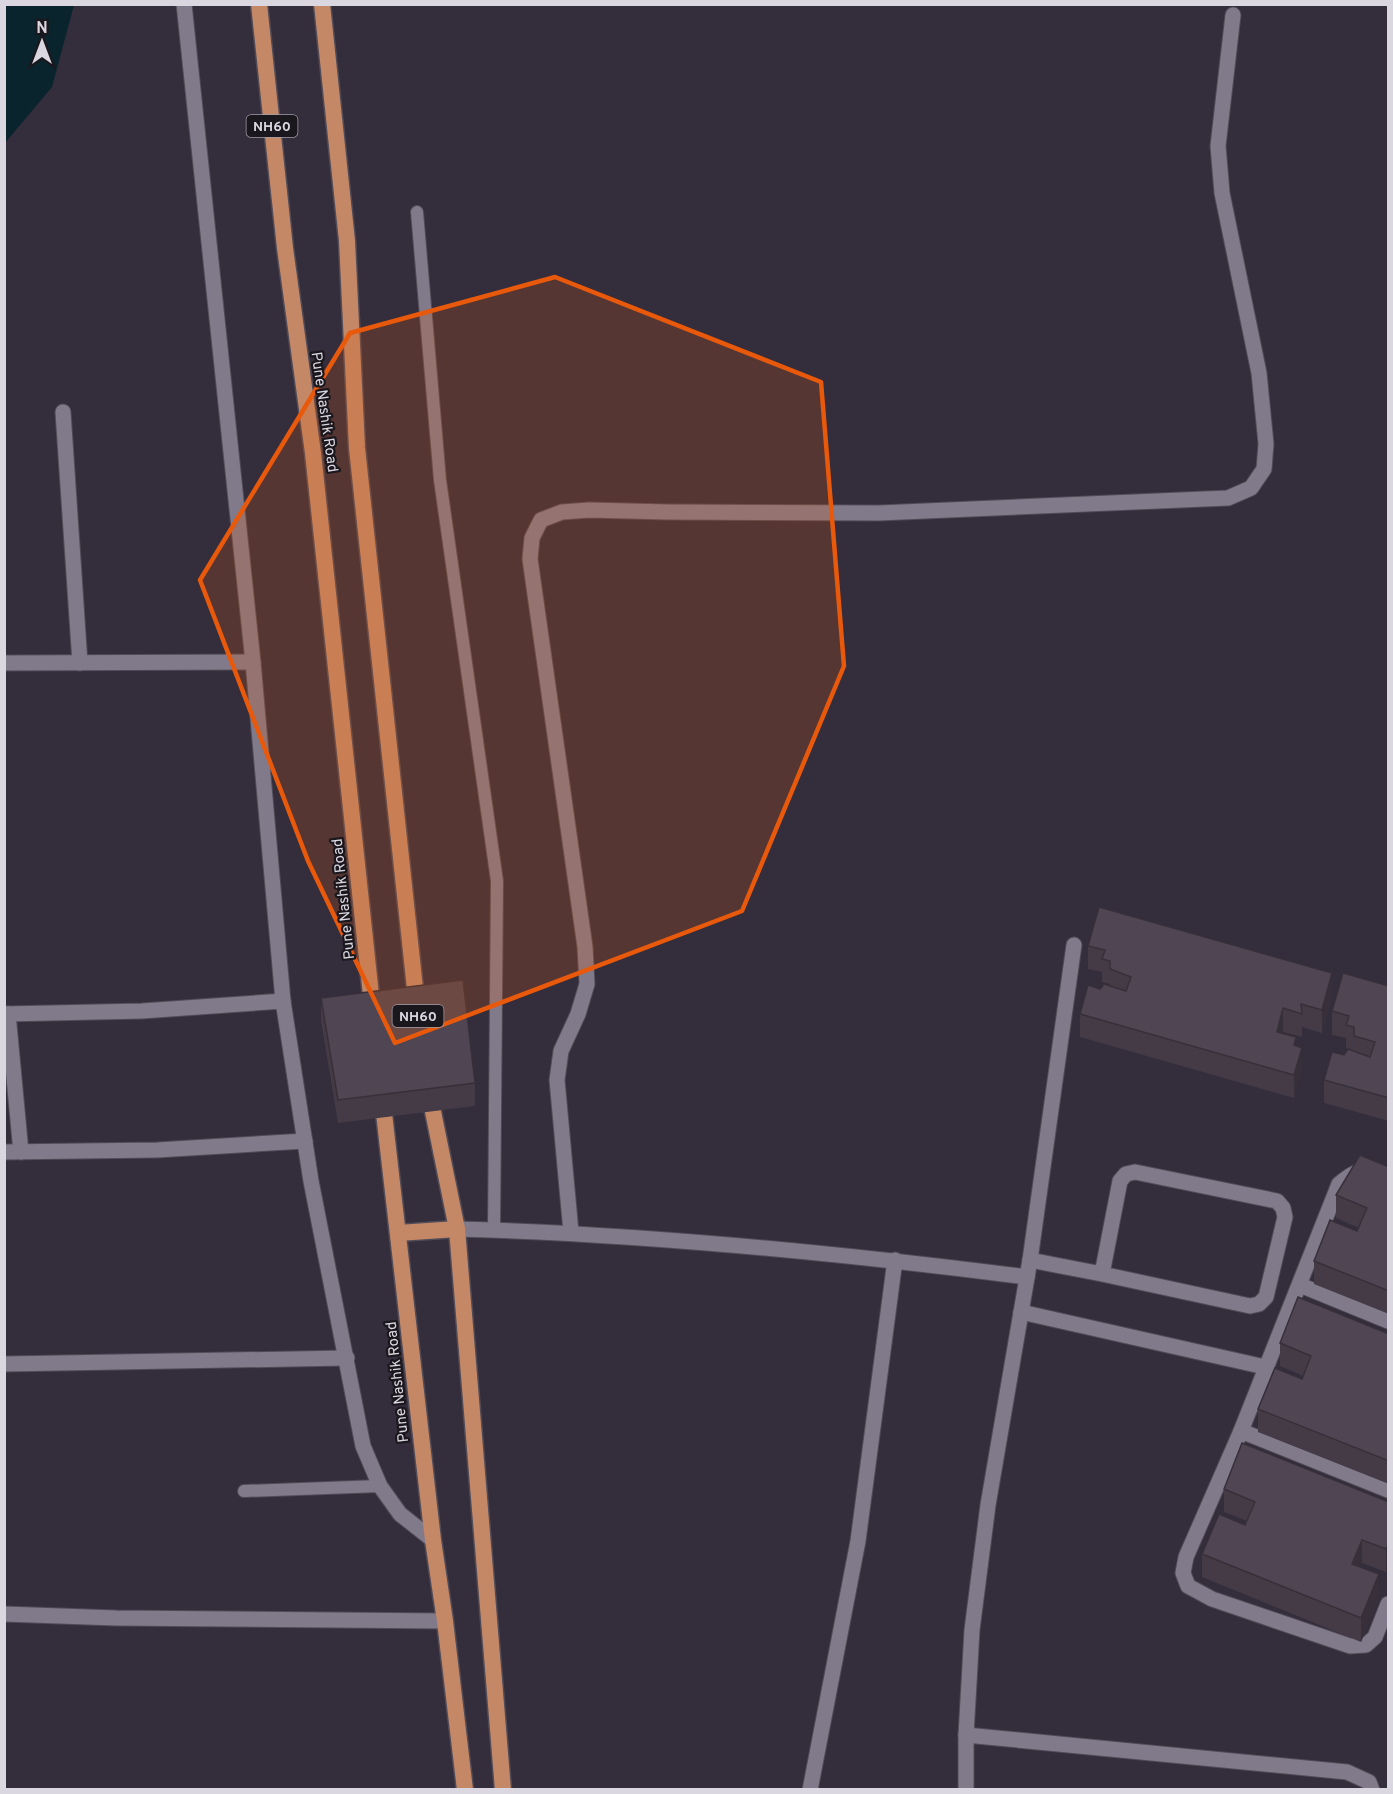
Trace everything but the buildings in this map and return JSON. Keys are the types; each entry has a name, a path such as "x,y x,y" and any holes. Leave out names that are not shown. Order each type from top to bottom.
{"highway":[{"name":"Pune Nashik Road","path":"259,4 285,248 314,453 376,1034"},
{"name":"Pune Nashik Road","path":"322,4 347,241 357,448 419,1023"},
{"name":"Pune Nashik Road","path":"380,1079 433,1540 446,1621 465,1790"},
{"path":"426,1081 457,1228 503,1790"},
{"path":"398,1233 457,1228"}],"street":[{"path":"184,4 253,662 283,1001 305,1141 363,1446 380,1486 400,1514 433,1540"},
{"path":"571,1232 557,1080 561,1051 578,1014 587,984 585,947 530,559 532,538 541,520 562,512 589,510 879,513 1022,508 1228,498 1251,488 1264,469 1266,444 1259,373 1222,193 1218,147 1233,15"},
{"path":"63,412 80,663"},
{"path":"4,663 253,662"},
{"path":"966,1790 966,1736 972,1630 988,1505 1030,1260 1074,945"},
{"path":"21,1152 6,1014 142,1011 283,1001"},
{"path":"4,1152 157,1150 305,1141"},
{"path":"1389,1176 1372,1170 1354,1172 1339,1184 1300,1285 1186,1557 1183,1573 1188,1586 1212,1599 1350,1646 1366,1645 1375,1638 1389,1604"},
{"path":"1030,1260 1250,1305 1259,1304 1266,1297 1285,1217 1283,1208 1277,1201 1135,1172 1126,1174 1120,1181 1102,1274"},
{"path":"457,1228 571,1232 895,1260 1027,1277"},
{"path":"810,1790 858,1541 895,1260"},
{"path":"1300,1285 1389,1321"},
{"path":"1022,1312 1265,1367"},
{"path":"4,1364 347,1358"},
{"path":"1240,1431 1389,1490"},
{"path":"4,1614 116,1618 446,1621"},
{"path":"966,1736 1347,1772 1369,1782 1372,1790"}],"lane":[{"path":"417,212 440,480 497,881 494,1230"},
{"path":"244,1491 380,1486"}],"highlighted area":[{"path":"555,277 821,382 844,666 742,911 395,1043 308,861 200,580 350,333"}],"water":[{"path":"5,4 74,5 52,87 5,143"}]}
